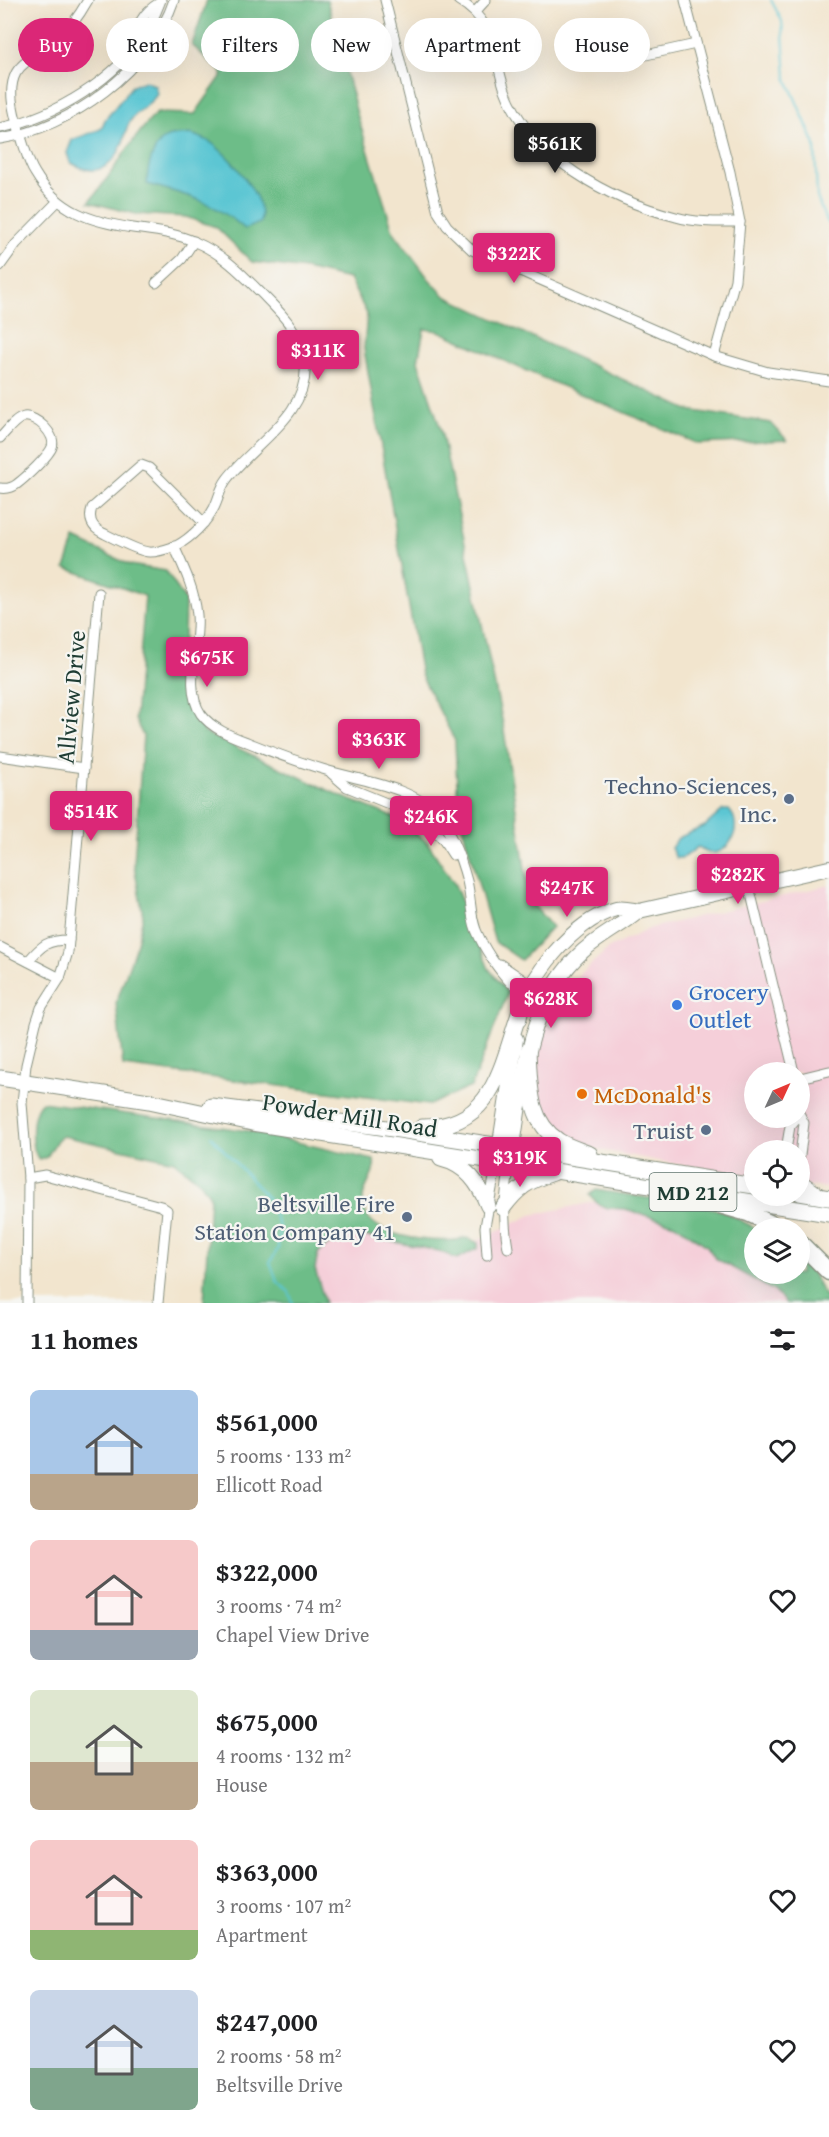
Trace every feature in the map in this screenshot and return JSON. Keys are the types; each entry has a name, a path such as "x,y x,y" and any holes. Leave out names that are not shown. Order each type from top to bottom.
{"highway":[{"path":"653,1186 759,1218"},
{"path":"810,1253 829,1272"}],"main road":[{"path":"380,1127 445,1126 470,1115 487,1098 493,1087 520,1011"},
{"path":"528,1051 530,1095 533,1107 544,1127 568,1146 618,1165"},
{"name":"Powder Mill Road","path":"0,1078 148,1101 252,1123 377,1143 618,1165 744,1184"},
{"name":"Powder Mill Road","path":"148,1101 254,1110 380,1127 505,1155 556,1171 829,1214"},
{"path":"377,1143 447,1160 460,1166 482,1190 488,1206"},
{"path":"503,1208 516,1192 531,1180 556,1171"},
{"path":"810,1194 829,1197"}],"street":[{"path":"88,0 68,30 48,48 23,64 12,83 13,107 33,172 58,201 80,216 101,223 168,233 210,249 241,272 283,314 298,337 305,363 304,380 293,409 226,479 214,507 204,523 192,535 174,546 149,552 100,532 91,522 90,515 92,508 141,465 149,468 204,523"},
{"path":"385,0 438,212 447,226 472,250 714,356 768,372 829,381"},
{"path":"458,0 475,12 488,32 505,90 514,108 536,140 568,167 588,182 609,192 677,218 740,222"},
{"path":"475,12 486,0"},
{"path":"685,0 730,171 740,222 735,280 714,356"},
{"path":"144,18 149,9 160,2 172,4 164,18"},
{"path":"650,54 696,44"},
{"path":"0,128 18,125 58,108 109,72"},
{"path":"0,139 21,135 70,114 103,94 126,72"},
{"path":"0,266 14,246 58,201"},
{"path":"156,283 183,259 194,241"},
{"path":"0,438 22,417 27,417 33,418 51,434 53,440 52,448 45,457 17,485 8,489 0,488"},
{"path":"174,546 195,600 198,617 192,685 201,714 215,727 232,737 329,771 389,787 436,813 449,834 467,881 472,916 483,945 495,961 522,979 530,988"},
{"name":"Allview Drive","path":"27,1303 28,1178 22,1102 26,1082 26,1065 36,1023 41,1008 60,978 66,963 99,593"},
{"path":"0,756 84,768"},
{"path":"329,771 346,787 411,813 429,825 444,841 462,869"},
{"path":"411,813 417,802"},
{"path":"508,1248 503,1222 505,1155 520,1011 530,988 551,957 580,928 618,908 639,911 829,868"},
{"path":"750,886 792,1062"},
{"path":"487,1255 485,1227 488,1206 505,1155 537,1019 557,981 586,949 639,911"},
{"path":"28,961 45,944 54,940 69,940"},
{"path":"0,946 60,978"},
{"path":"810,1076 829,1071"},
{"path":"28,1178 45,1175 161,1206 167,1210 158,1303"},
{"path":"810,1187 829,1197"}],"shaded area":[{"path":"829,885 829,1188 810,1186 810,1140 744,1140 744,1177 585,1147 569,1140 550,1127 534,1091 537,1058 548,1019 578,976 609,948 651,928"},
{"path":"609,1199 709,1223 744,1263 744,1284 776,1284 817,1303 271,1303 339,1220 418,1241 472,1243 531,1215"}],"green space":[{"path":"207,0 327,0 332,18 311,18 311,72 346,72 393,231 429,279 445,296 688,410 771,423 787,440 698,444 439,331 424,329 418,361 441,430 503,724 530,901 552,927 521,960 495,942 458,812 455,741 421,675 364,349 367,314 349,279 305,269 252,262 216,227 186,217 136,214 89,202 138,134 157,113 195,114 223,74 221,72 299,72 299,18 201,18"},
{"path":"201,18 201,53 192,45"},
{"path":"75,539 130,565 166,571 185,600 183,676 187,707 205,733 343,797 393,817 427,842 455,885 489,969 508,993 471,1087 429,1105 123,1066 116,1003 137,943 143,916 134,864 143,736 135,719 145,596 65,568"},
{"path":"42,1102 249,1131 374,1160 373,1171 364,1192 363,1204 367,1215 375,1224 401,1236 431,1240 467,1238 478,1243 478,1248 457,1259 439,1251 355,1234 339,1236 318,1253 315,1269 325,1303 204,1303 210,1196 201,1183 174,1161 63,1136 57,1140 47,1157 39,1160 34,1147 33,1122"},
{"path":"596,1190 723,1211 744,1222 744,1274 715,1258 707,1246 675,1224 625,1209 599,1205 590,1195"},
{"path":"810,1270 829,1303 786,1303 774,1291 761,1284 810,1284"}],"water":[{"path":"145,81 155,85 157,94 131,120 114,159 95,170 79,167 70,162 67,153 72,140 101,129 105,120 132,86"},
{"path":"191,134 213,144 238,169 259,203 260,223 245,229 210,205 147,184 151,158 162,141 170,136"},
{"path":"723,810 729,810 735,823 733,838 729,844 724,849 710,853 698,847 685,856 676,858 671,848 678,838 705,826"}],"waterway":[{"path":"771,0 782,21 786,77 815,145 817,197 829,224"},
{"path":"211,1136 269,1199 279,1227 278,1249 270,1262 277,1281 289,1292 293,1303"}],"place":[{"name":"Techno-Sciences, Inc.","path":"789,799"},
{"name":"Grocery Outlet","path":"677,1005"},
{"name":"McDonald's","path":"582,1094"},
{"name":"Truist","path":"706,1130"},
{"name":"Beltsville Fire Station Company 41","path":"407,1217"}]}
